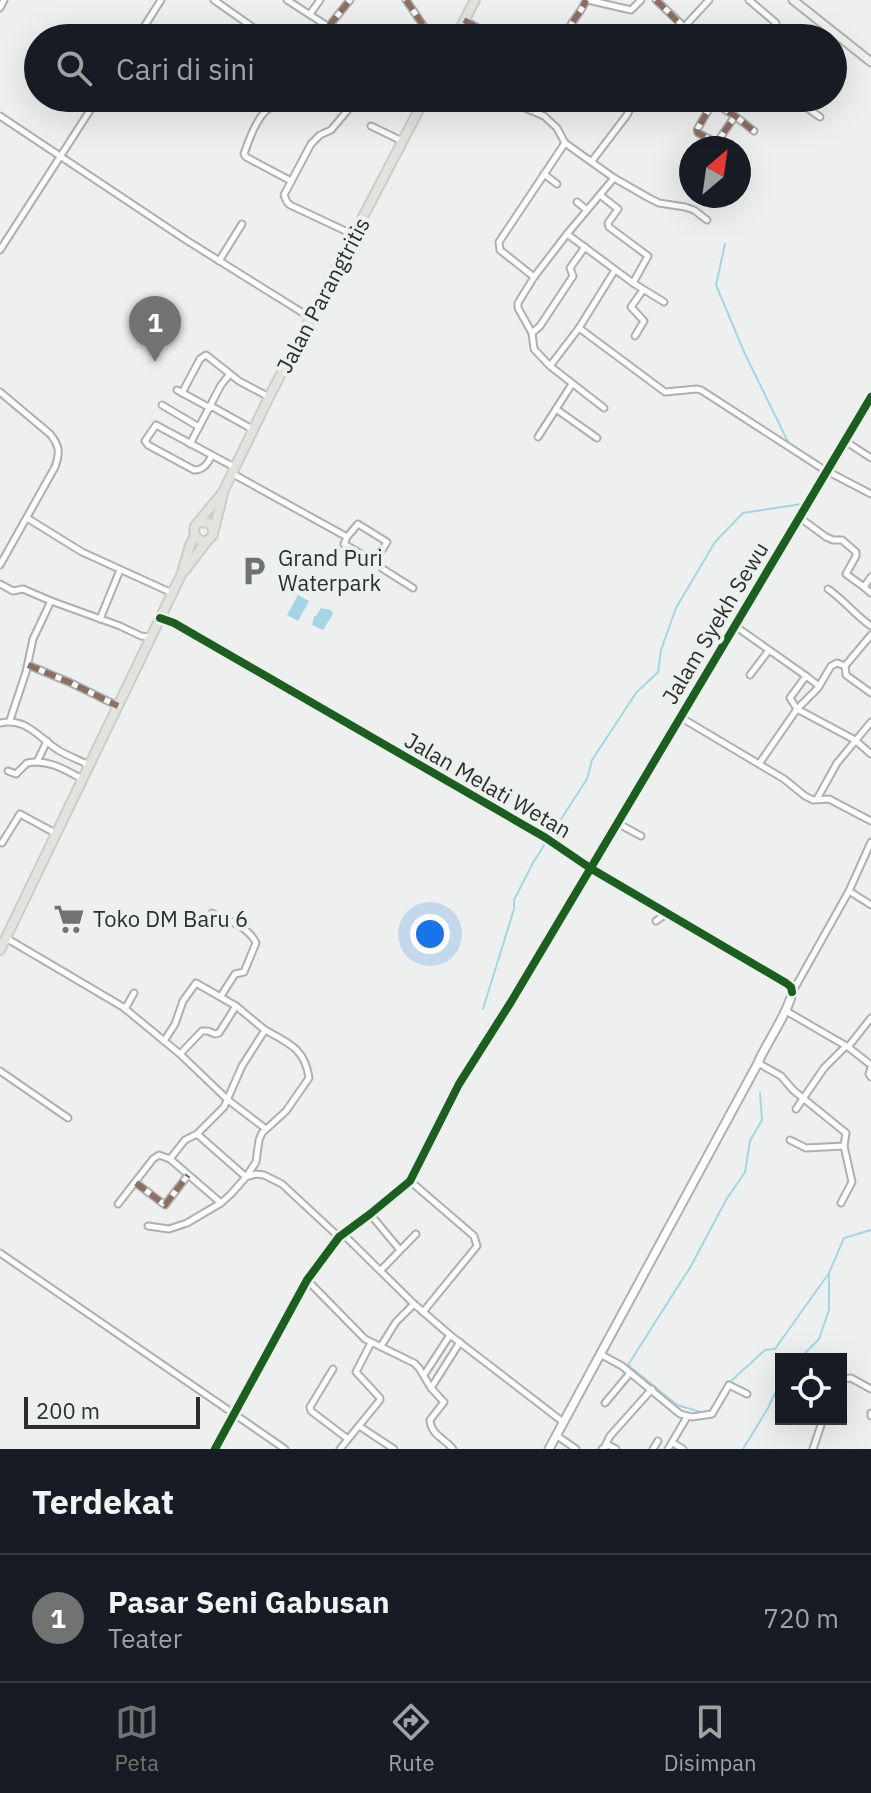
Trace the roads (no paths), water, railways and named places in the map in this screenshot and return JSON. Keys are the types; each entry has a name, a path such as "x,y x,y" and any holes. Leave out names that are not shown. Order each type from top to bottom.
{"main road":[{"path":"462,24 475,0"},
{"path":"793,0 823,24"},
{"path":"847,43 871,62"},
{"name":"Jalan Parangtritis","path":"200,522 223,492 418,112"},
{"name":"Jalan Parangtritis","path":"214,531 223,492"},
{"path":"0,950 182,573 195,536 194,529 200,522 209,523 214,531 212,537 182,573"},
{"path":"195,536 207,541"}],"street":[{"path":"0,8 4,0"},
{"path":"146,24 161,0"},
{"path":"214,0 248,24"},
{"path":"287,0 326,24"},
{"path":"310,14 320,0"},
{"path":"331,24 350,0"},
{"path":"406,0 422,24"},
{"path":"572,24 587,0 631,10 641,0"},
{"path":"656,0 680,24"},
{"path":"686,24 709,0"},
{"path":"749,0 776,23"},
{"path":"464,20 471,24"},
{"path":"0,250 89,112"},
{"path":"265,112 244,154 291,181"},
{"path":"346,112 331,130 311,144 284,195 287,202 354,235"},
{"path":"533,112 551,122 565,143 614,178 659,203 694,210 707,220"},
{"path":"592,161 628,112"},
{"path":"708,112 697,132 713,141 722,138 735,116"},
{"path":"729,112 754,131"},
{"path":"813,112 820,117"},
{"path":"0,116 188,242 311,318"},
{"path":"371,126 402,141"},
{"path":"534,277 500,250 499,242 565,143"},
{"path":"544,174 557,184"},
{"path":"604,408 550,366 534,349 532,333 518,303 567,234 614,178"},
{"path":"600,195 618,209 608,223 609,227 648,256 633,283"},
{"path":"577,202 587,210"},
{"path":"219,261 242,224"},
{"path":"567,234 664,302"},
{"path":"532,333 540,326 573,276 570,268 585,247"},
{"path":"550,366 579,328 615,270"},
{"path":"635,336 644,321 631,307 643,290"},
{"path":"579,328 665,392 701,390 825,470 871,494"},
{"path":"253,430 179,391 200,359 206,355 230,374 269,397"},
{"path":"190,444 230,374"},
{"path":"538,437 572,384"},
{"path":"0,392 50,434 60,450 55,467 0,565"},
{"name":"Jalam Syekh Sewu","path":"410,1181 459,1084 511,1002 871,397"},
{"path":"162,405 199,427"},
{"path":"556,409 597,438"},
{"path":"212,455 206,466 194,470 145,441 156,425 212,455 347,537"},
{"path":"845,441 871,458"},
{"path":"799,517 826,537 842,540 856,552 846,573 871,593"},
{"path":"27,518 82,552 172,593"},
{"path":"375,561 387,540 358,524 344,544 413,588"},
{"path":"100,619 120,570"},
{"path":"864,587 871,577"},
{"path":"0,584 13,591 23,589 141,636 151,637"},
{"path":"828,589 871,626"},
{"path":"10,720 33,639 51,601"},
{"name":"Jalan Melati Wetan","path":"160,618 174,623 546,838 590,868 786,983 792,992"},
{"path":"735,626 819,686"},
{"path":"871,635 845,666 846,675 871,693"},
{"path":"750,675 769,650"},
{"path":"759,764 833,664 845,666"},
{"path":"28,665 118,706"},
{"path":"806,676 790,698 797,709 855,740 871,754"},
{"path":"680,717 784,779 805,796 829,799 871,821"},
{"path":"0,723 10,720 24,726 62,752 89,765"},
{"path":"817,799 837,763 871,722"},
{"path":"37,762 47,741"},
{"path":"8,771 16,774 27,763 37,762 56,765 82,779"},
{"path":"2,843 20,814 55,833"},
{"path":"617,823 641,836"},
{"path":"549,1449 786,1011 792,992 849,891 871,842"},
{"path":"849,891 871,905"},
{"path":"212,913 247,931 256,943 244,972 235,974 221,996"},
{"path":"656,921 667,913"},
{"path":"6,938 125,1009 180,1054 228,1100 266,1129"},
{"path":"148,1226 175,1228 221,1203 231,1194 255,1165 259,1140 266,1129 286,1111 309,1078 301,1054 291,1044 265,1030 221,996 196,983 183,1001 175,1024 164,1041"},
{"path":"125,1009 134,993"},
{"path":"180,1054 202,1031 219,1033 236,1006"},
{"path":"786,1011 847,1047 871,1066 871,1077"},
{"path":"796,1109 824,1068 871,1018"},
{"path":"170,1159 185,1140 197,1134 220,1112 242,1066 265,1030"},
{"path":"758,1063 781,1076 847,1136 844,1146 852,1182 841,1203"},
{"path":"0,1071 68,1118"},
{"path":"197,1134 246,1177"},
{"path":"790,1140 806,1148 844,1146"},
{"path":"118,1204 159,1155 170,1159 221,1203"},
{"path":"246,1177 256,1174 274,1179 381,1270 450,1335 563,1422"},
{"path":"136,1183 165,1205 188,1175"},
{"path":"215,1449 307,1280 341,1235 410,1181 474,1236 477,1244 423,1312"},
{"path":"370,1214 400,1251"},
{"path":"381,1270 416,1234"},
{"path":"0,1253 285,1449"},
{"path":"307,1280 358,1333 371,1343 414,1363 444,1402 429,1423 438,1438 453,1449"},
{"path":"381,1346 396,1322 414,1304"},
{"path":"424,1375 450,1335"},
{"path":"431,1388 460,1342"},
{"path":"340,1449 380,1398 356,1372 371,1343"},
{"path":"600,1354 687,1417 712,1414 729,1385 747,1394"},
{"path":"333,1369 310,1407 311,1411 348,1439"},
{"path":"605,1403 630,1373"},
{"path":"847,1378 871,1389"},
{"path":"604,1448 610,1436 652,1389"},
{"path":"683,1449 671,1446 687,1417"},
{"path":"813,1449 821,1425"},
{"path":"359,1426 388,1448"},
{"path":"556,1435 576,1449"},
{"path":"653,1449 658,1441"},
{"path":"604,1448 612,1446 616,1449"}],"water":[{"path":"298,595 309,601 298,621 287,615"},
{"path":"321,608 331,610 333,614 323,630 312,625"}],"waterway":[{"path":"725,244 716,285 745,354 790,446"},
{"path":"483,1009 514,909 514,900 534,861 587,779 592,760 636,693 658,672 661,650 676,608 715,542 743,513 802,504"},
{"path":"711,1410 704,1413 677,1405 628,1365 691,1266 726,1200 745,1172 750,1141 762,1120 760,1093"},
{"path":"805,1353 819,1339 829,1310 829,1273 844,1238 871,1230"},
{"path":"730,1382 765,1350 775,1349 829,1273"},
{"path":"743,1449 775,1393"}],"place":[{"name":"Pasar Seni Gabusan","path":"155,362"},
{"name":"Grand Puri Waterpark","path":"254,571"},
{"name":"Toko DM Baru 6","path":"69,919"}]}
